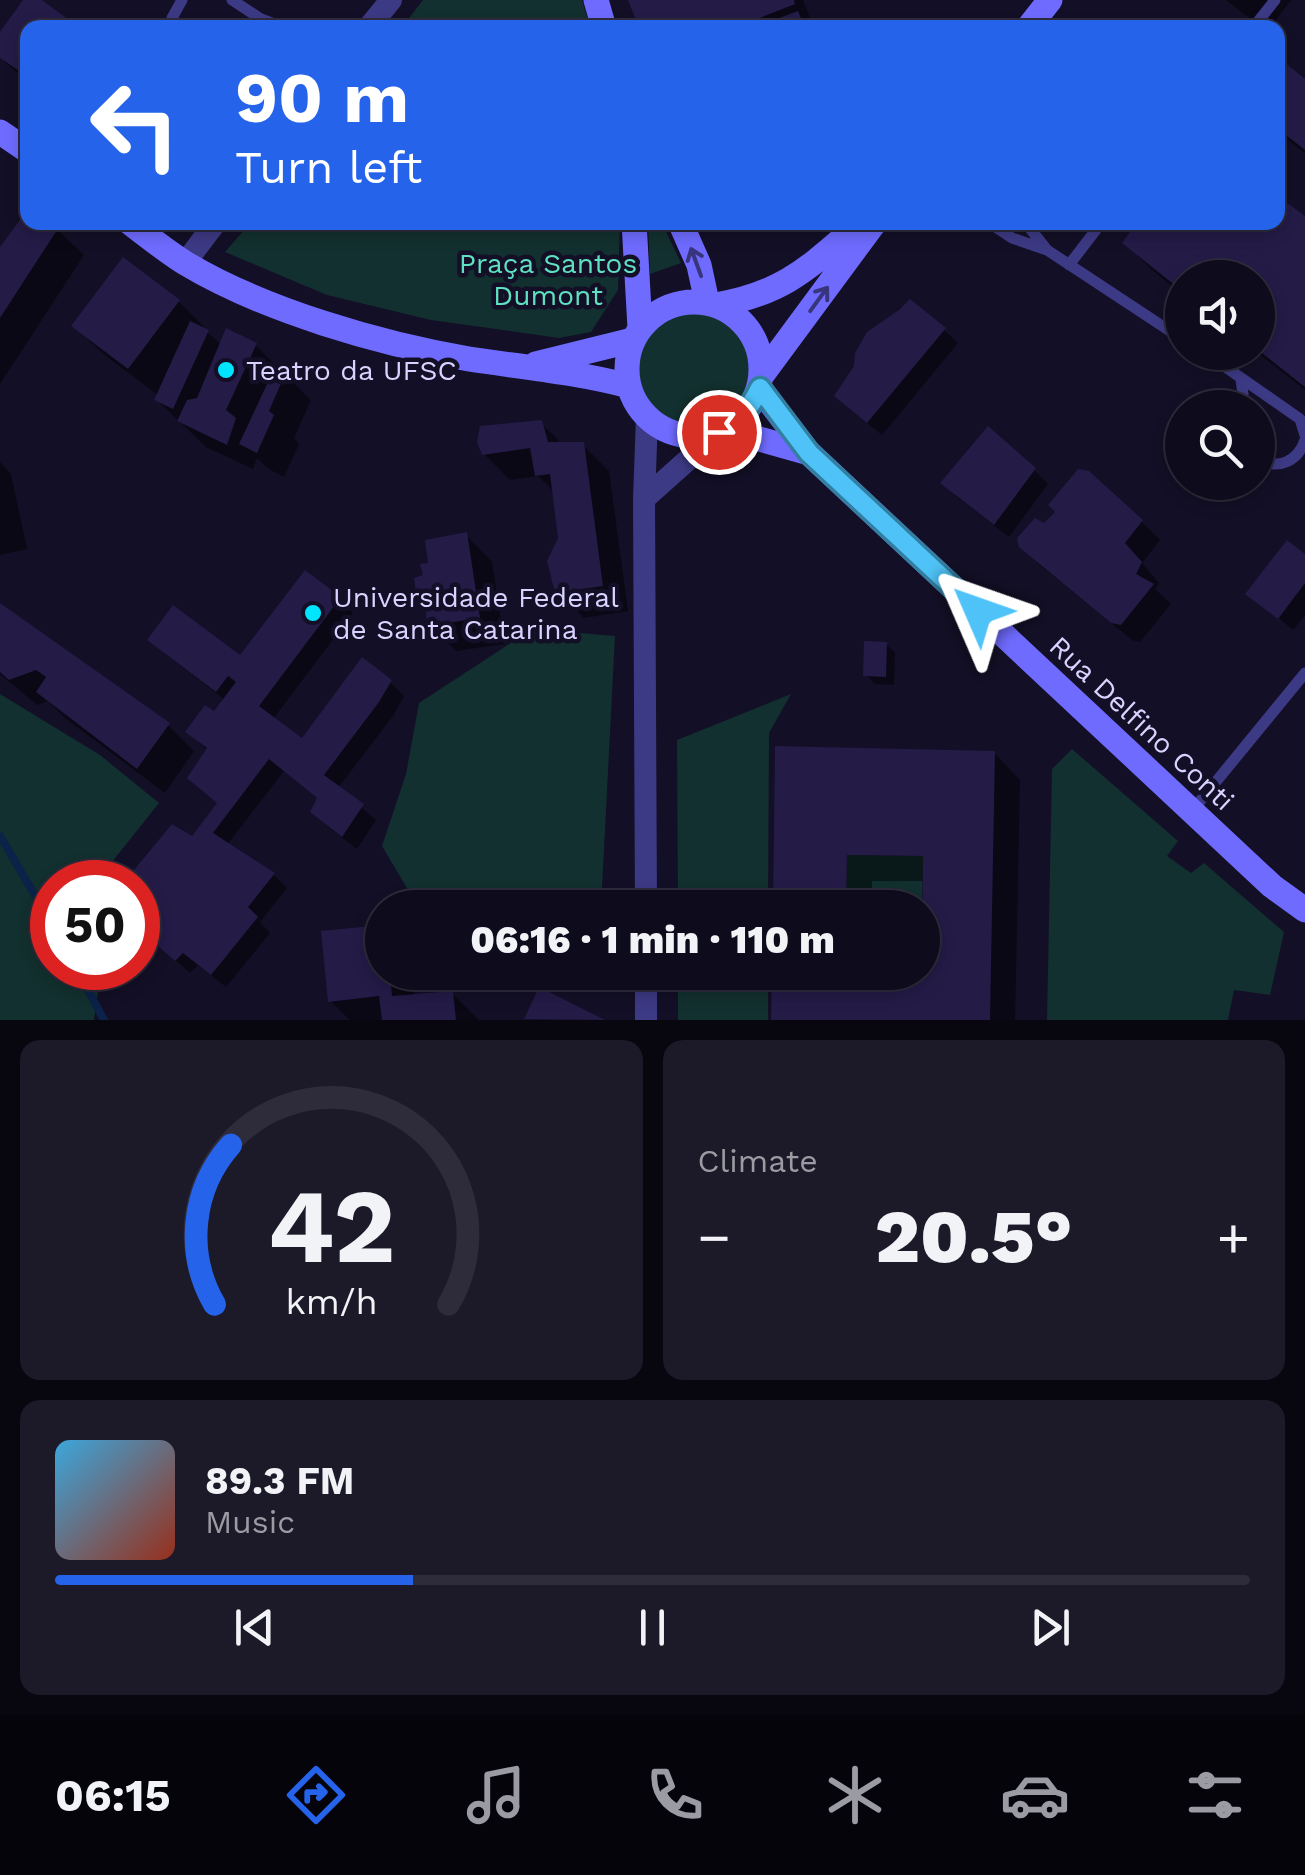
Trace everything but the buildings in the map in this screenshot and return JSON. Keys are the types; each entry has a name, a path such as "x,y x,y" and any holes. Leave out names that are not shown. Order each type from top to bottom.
{"main road":[{"path":"1034,20 1050,0"},
{"path":"140,230 185,263 254,298 388,341 628,386"},
{"path":"634,230 637,334 627,362 628,386 647,417 681,435 700,436 722,430 740,419 752,404 761,382 869,230"},
{"path":"683,230 712,304 742,320 758,346 761,382"},
{"path":"528,366 637,334 655,314 680,303 746,300 775,290 852,230"},
{"name":"Rua Delfino Conti","path":"761,382 809,453 1272,886 1305,910"},
{"name":"Rua Delfino Conti","path":"722,430 809,453"}],"street":[{"path":"374,20 390,0"},
{"path":"185,263 210,230"},
{"path":"646,890 647,417"},
{"path":"644,499 722,430"},
{"path":"646,990 646,1020"}],"lane":[{"path":"232,0 264,20"},
{"path":"1000,230 1047,250"},
{"path":"1031,230 1047,250 1069,266 1165,327"},
{"path":"1069,266 1096,230"},
{"path":"1231,370 1300,419 1305,437 1301,452 1286,463 1275,464"},
{"path":"1242,380 1243,390"},
{"path":"1192,811 1305,673"}],"green space":[{"path":"423,0 582,0 588,20 407,20"},
{"name":"Praça Santos Dumont","path":"244,230 620,230 618,290 591,332 559,338 431,320 327,295 225,252"},
{"path":"648,230 665,230 681,263 650,274"},
{"path":"696,308 720,312 739,326 753,345 757,369 753,393 739,412 720,426 696,430 672,426 653,412 639,393 635,369 639,345 653,326 672,312"},
{"path":"532,629 615,636 602,890 408,890 382,846 406,774 419,703"},
{"path":"0,694 100,755 159,803 114,860 30,860 30,990 98,990 94,1020 0,1020"},
{"path":"791,694 769,733 768,890 678,890 677,740"},
{"path":"1072,749 1178,841 1167,856 1191,873 1204,863 1284,932 1270,995 1234,990 1228,1020 1047,1020 1052,769"},
{"path":"847,855 923,856 922,890 846,890"},
{"path":"678,990 768,990 768,1020 678,1020"}],"waterway":[{"path":"0,836 30,887"},
{"path":"88,990 104,1020"}],"place":[{"name":"Teatro da UFSC","path":"226,370"},
{"name":"Universidade Federal de Santa Catarina","path":"313,613"}],"route":[{"path":"719,432 740,419 760,388 809,453 978,611"}]}
